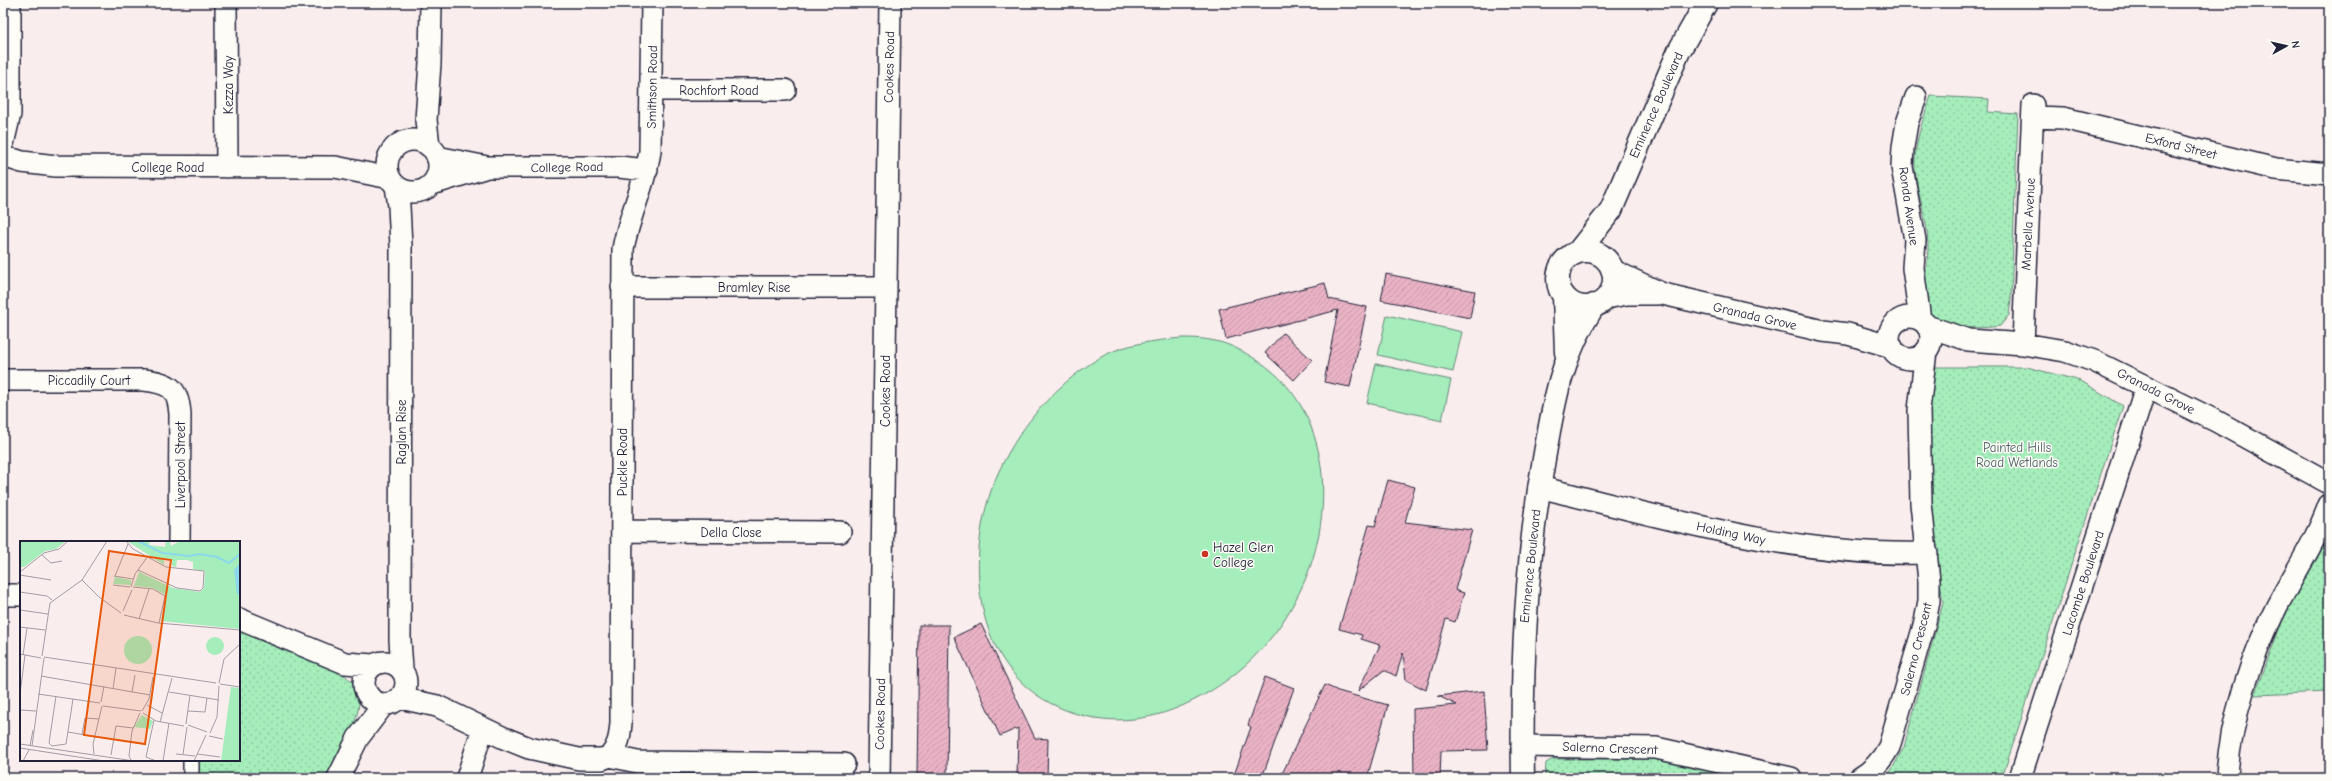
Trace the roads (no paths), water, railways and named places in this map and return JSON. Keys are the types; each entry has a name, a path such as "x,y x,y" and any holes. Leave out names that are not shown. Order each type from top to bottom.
{"street":[{"path":"3,144 10,114 10,3"},
{"name":"Kezza Way","path":"226,3 227,167"},
{"path":"428,85 400,145 388,163 393,182 408,192 427,188 438,172 426,120 428,85 431,3"},
{"name":"Smithson Road","path":"648,170 651,136 652,3"},
{"name":"Cookes Road","path":"879,778 890,3"},
{"name":"Eminence Boulevard","path":"1578,252 1611,210 1676,58 1706,3"},
{"name":"Rochfort Road","path":"652,90 785,90"},
{"name":"Ronda Avenue","path":"1916,97 1907,123 1902,161 1904,185 1915,240 1914,268 1923,323"},
{"name":"Exford Street","path":"2033,111 2276,169 2329,174"},
{"name":"Marbella Avenue","path":"2023,344 2033,111"},
{"path":"400,145 422,142 433,152"},
{"name":"College Road","path":"3,156 22,162 56,166 335,167 364,160 400,145"},
{"name":"College Road","path":"433,152 487,167 619,167 648,170"},
{"name":"College Road","path":"335,167 393,182"},
{"name":"College Road","path":"427,188 487,167"},
{"name":"Puckle Road","path":"610,756 620,738 621,723 623,249 626,231 648,170"},
{"name":"Raglan Rise","path":"338,778 385,682 400,618 401,246 400,206 393,182"},
{"name":"Raglan Rise","path":"401,246 427,188"},
{"name":"Eminence Boulevard","path":"1609,265 1611,210"},
{"path":"1578,252 1593,252 1609,265 1613,285 1600,302 1578,305 1564,296 1558,281 1561,267 1568,258 1578,252"},
{"name":"Granada Grove","path":"1609,265 1663,294"},
{"name":"Ronda Avenue","path":"1896,324 1914,268"},
{"name":"Bramley Rise","path":"622,287 886,287"},
{"name":"Granada Grove","path":"1600,302 1627,294 1663,294 1823,331 1848,334 1898,353"},
{"name":"Eminence Boulevard","path":"1564,296 1566,358"},
{"name":"Eminence Boulevard","path":"1523,778 1522,746 1524,627 1528,576 1539,487 1557,392 1566,358 1600,302"},
{"path":"1909,317 1923,323 1931,338 1927,350 1917,357 1898,353 1889,336 1896,324 1909,317"},
{"name":"Granada Grove","path":"1923,323 1968,340 2023,344 2065,351 2094,361 2124,374 2146,387 2216,421 2329,484"},
{"name":"Granada Grove","path":"1848,334 1896,324"},
{"name":"Granada Grove","path":"1927,350 1968,340"},
{"name":"Salerno Crescent","path":"1860,778 1870,772 1882,760 1889,747 1925,622 1929,601 1927,554 1921,503 1919,410 1927,350"},
{"name":"Salerno Crescent","path":"1898,353 1919,410"},
{"name":"Piccadily Court","path":"3,380 144,380 164,383 173,390"},
{"name":"Lacombe Boulevard","path":"2020,778 2146,387"},
{"name":"Liverpool Street","path":"173,390 178,399 180,414 179,541"},
{"name":"Holding Way","path":"1539,487 1728,532 1807,548 1883,555 1927,554"},
{"path":"2227,778 2231,732 2257,652 2277,606 2318,531 2329,505"},
{"name":"Della Close","path":"622,531 840,532"},
{"path":"3,595 20,595"},
{"path":"240,619 345,663 529,748 559,756 592,760 610,756 637,762 844,764"},
{"path":"466,778 483,728"},
{"name":"Salerno Crescent","path":"1522,746 1656,748 1792,778"},
{"path":"191,761 191,778"}],"place":[{"name":"Hazel Glen College","path":"1205,554"}],"park label":[{"name":"Painted Hills Road Wetlands","path":"2017,454"}]}
